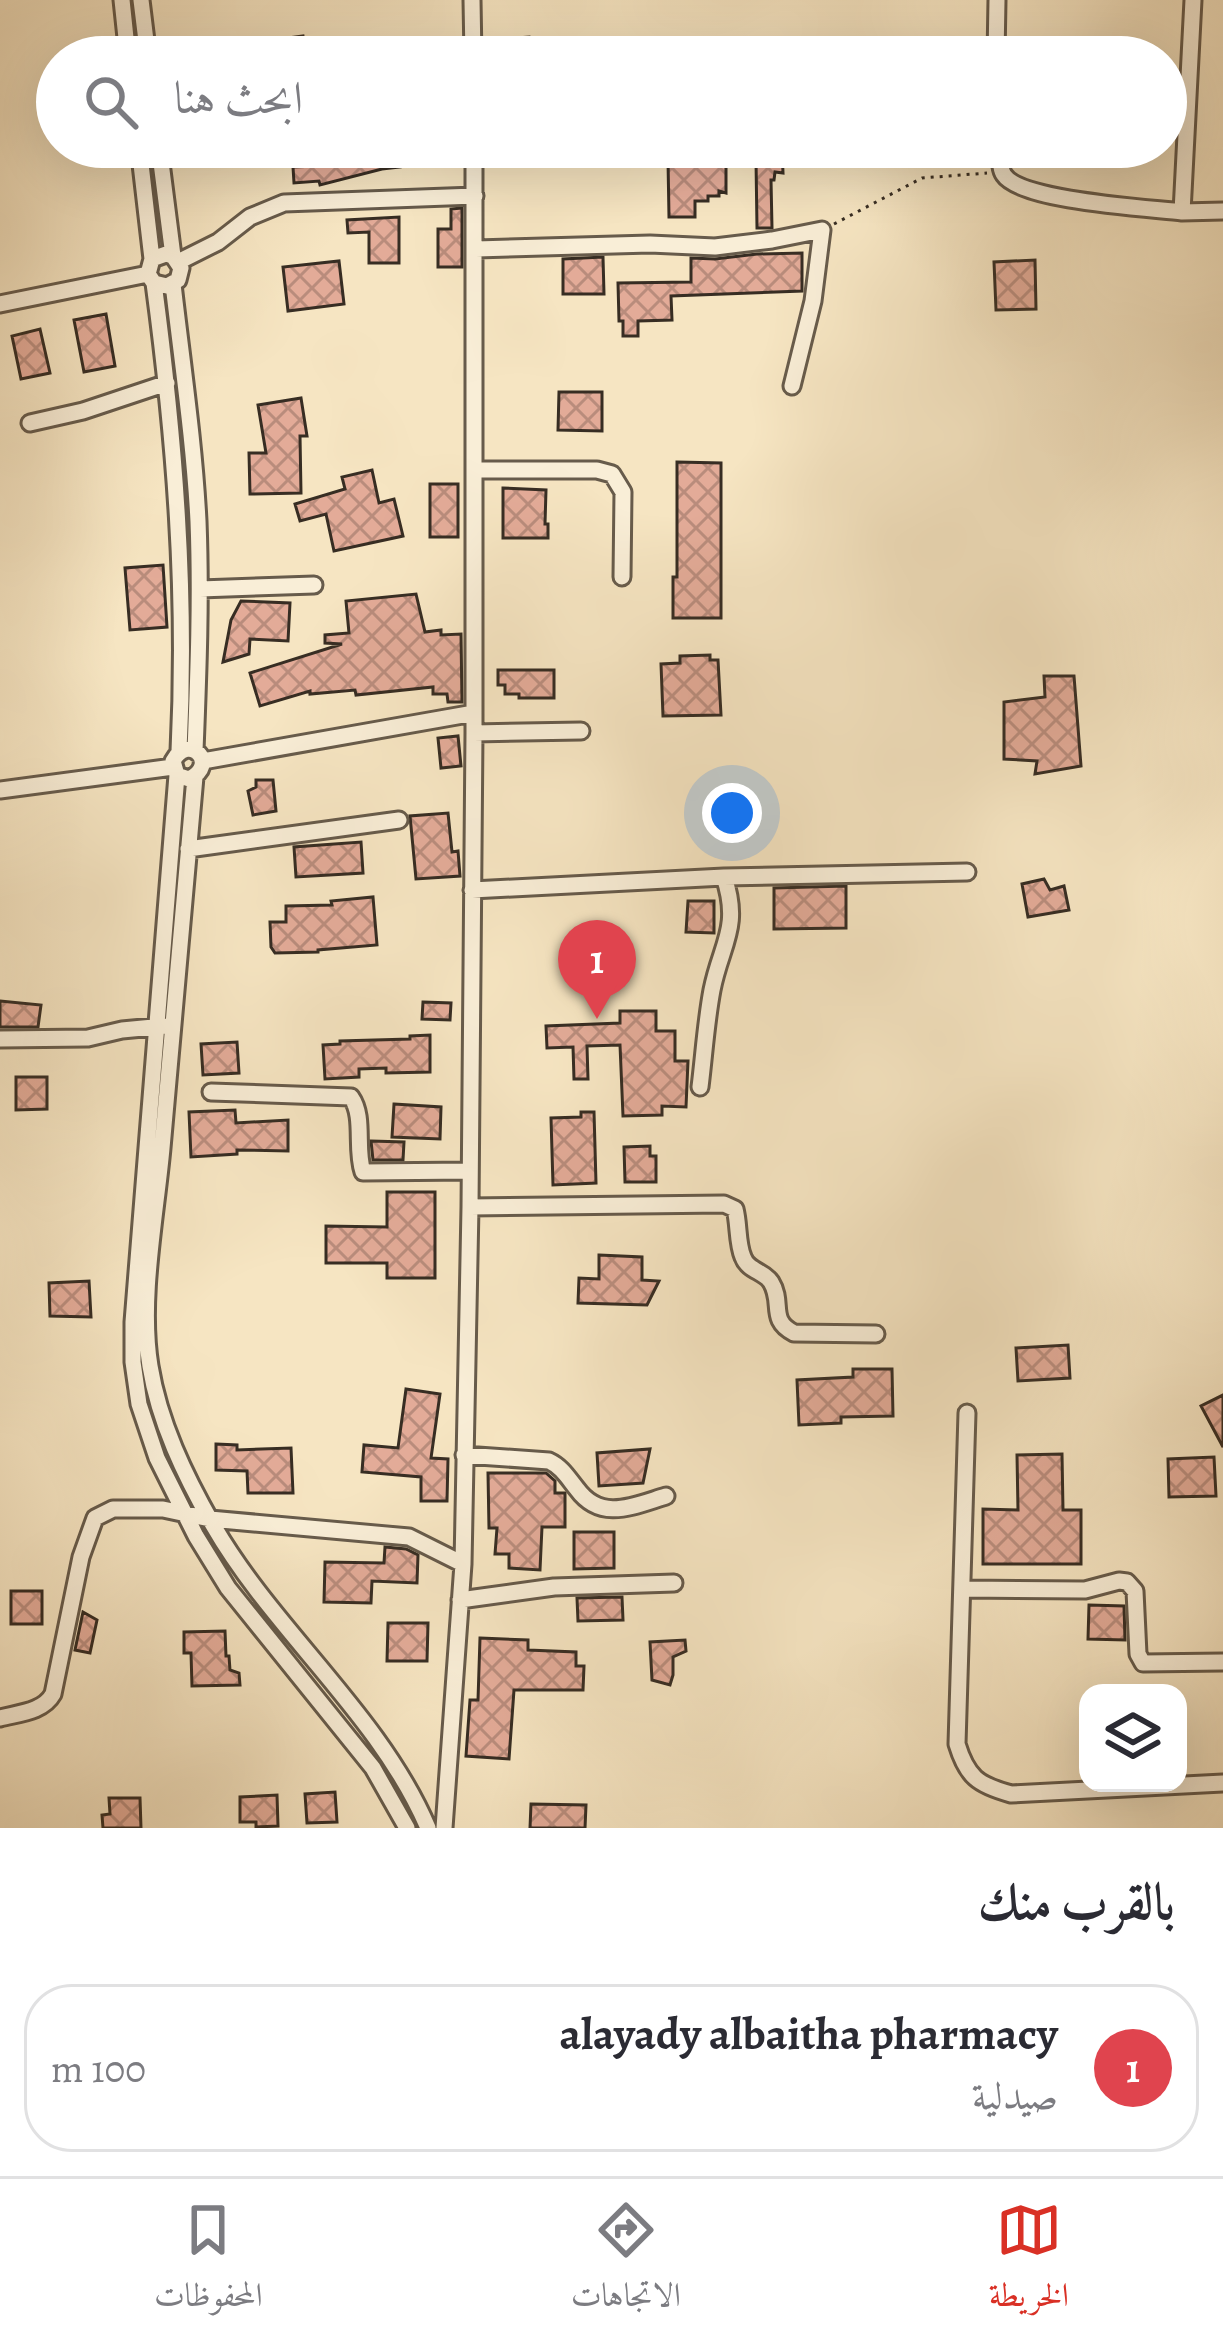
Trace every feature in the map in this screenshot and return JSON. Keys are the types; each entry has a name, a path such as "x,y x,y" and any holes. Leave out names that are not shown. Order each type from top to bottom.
{"street":[{"path":"122,0 126,36"},
{"path":"141,0 145,36"},
{"path":"472,0 473,36"},
{"path":"997,36 998,0"},
{"path":"1187,116 1193,0"},
{"path":"141,168 151,272 190,549 200,590 164,1026 149,1364 166,1431 238,1568 337,1687 412,1792 428,1828"},
{"path":"162,168 180,274 173,284 190,429 190,549 183,627 185,761 189,779 195,777 139,1233 133,1362 139,1404 185,1514 228,1588 373,1768 407,1828"},
{"path":"444,1828 463,1564 470,1207 474,168"},
{"path":"1001,168 1012,183 1039,195 1182,212 1223,212"},
{"path":"1182,212 1184,168"},
{"path":"0,304 151,272 166,254 176,259 218,242 260,211 284,203 475,196"},
{"path":"476,249 715,247 822,230 813,301 792,386"},
{"path":"151,272 160,286 173,284"},
{"path":"30,423 167,383"},
{"path":"475,470 612,474 622,492 622,577"},
{"path":"200,590 314,585"},
{"path":"0,790 474,712"},
{"path":"474,733 581,731"},
{"path":"188,849 400,820"},
{"path":"472,890 724,877 967,872"},
{"path":"700,1087 712,989 731,930 724,877"},
{"path":"0,1039 88,1038 164,1026"},
{"path":"211,1092 351,1097 357,1105 363,1172 470,1171"},
{"path":"470,1207 724,1204 735,1209 743,1258 770,1280 784,1328 794,1333 876,1334"},
{"path":"968,1413 957,1744 964,1768 990,1789 1011,1794 1223,1783"},
{"path":"464,1455 549,1461 560,1466 593,1505 616,1511 666,1496"},
{"path":"0,1718 41,1708 53,1694 82,1557 95,1518 113,1509 163,1509 210,1519 409,1537 463,1564"},
{"path":"962,1589 1085,1590 1127,1582 1135,1591 1138,1654 1144,1663 1223,1662"},
{"path":"460,1600 554,1587 674,1583"}],"path":[{"path":"822,230 922,178 1001,171"}],"building":[{"path":"293,168 391,168 320,185 319,181 294,183"},
{"path":"668,168 726,168 726,193 719,191 719,196 708,196 708,201 695,201 695,217 669,217"},
{"path":"756,168 783,168 783,173 775,172 771,180 772,228 757,228"},
{"path":"462,208 462,267 438,267 438,229 451,229 451,209"},
{"path":"399,217 399,263 369,263 369,232 348,233 347,220"},
{"path":"802,253 802,291 671,296 672,320 638,321 638,336 623,336 618,283 691,282 691,258"},
{"path":"603,257 604,294 563,294 563,259"},
{"path":"1035,260 1036,309 996,310 994,262"},
{"path":"339,261 344,304 288,311 283,267"},
{"path":"106,314 115,366 84,372 74,320"},
{"path":"40,329 50,373 21,379 12,336"},
{"path":"559,392 602,392 602,431 558,430"},
{"path":"301,398 307,436 300,436 301,493 250,494 249,453 266,453 258,405"},
{"path":"677,462 721,463 721,618 673,618"},
{"path":"372,470 379,503 394,499 403,536 334,551 326,514 300,521 295,504 345,489 342,477"},
{"path":"430,484 458,484 458,537 430,537"},
{"path":"503,488 546,490 548,538 503,538"},
{"path":"163,565 167,627 130,630 125,568"},
{"path":"416,594 425,632 461,634 462,702 448,702 447,694 433,694 433,687 356,695 355,690 310,691 260,706 250,673 342,644 325,643 325,635 349,633 346,601"},
{"path":"241,601 290,603 288,641 250,639 249,654 223,662 231,620"},
{"path":"710,655 710,660 718,660 721,715 663,716 661,664 680,663 680,656"},
{"path":"498,670 554,670 554,698 505,694 505,685 498,685"},
{"path":"1044,676 1074,676 1081,766 1035,774 1037,761 1004,759 1004,702 1045,697"},
{"path":"458,736 461,766 441,768 438,738"},
{"path":"256,780 273,780 276,811 253,815 248,791 256,787"},
{"path":"448,813 460,876 416,879 410,816"},
{"path":"361,842 363,873 296,877 294,847"},
{"path":"1044,879 1050,890 1064,886 1069,910 1028,917 1022,884"},
{"path":"846,886 846,928 774,929 774,888"},
{"path":"373,897 377,945 275,953 271,947 270,922 286,922 286,906 332,905 331,901"},
{"path":"688,901 714,901 714,933 686,932"},
{"path":"0,1001 41,1005 38,1027 0,1027"},
{"path":"423,1002 451,1003 450,1020 422,1019"},
{"path":"620,1011 656,1011 656,1031 675,1031 675,1061 688,1061 686,1107 662,1106 662,1115 623,1116 620,1045 587,1046 588,1079 574,1079 573,1047 547,1048 546,1026 620,1023"},
{"path":"430,1035 430,1072 359,1069 359,1077 325,1079 323,1045"},
{"path":"237,1042 239,1073 203,1075 201,1044"},
{"path":"16,1077 47,1077 47,1109 16,1110"},
{"path":"394,1104 441,1107 440,1139 392,1137"},
{"path":"235,1110 236,1123 288,1120 288,1151 237,1150 237,1154 191,1157 189,1112"},
{"path":"581,1112 594,1112 596,1183 553,1185 551,1118 581,1117"},
{"path":"371,1141 404,1142 403,1160 373,1160"},
{"path":"650,1146 650,1156 656,1156 656,1182 625,1182 624,1147"},
{"path":"387,1192 435,1192 435,1278 387,1278 387,1263 326,1263 326,1226 387,1227"},
{"path":"599,1255 642,1257 642,1280 659,1281 647,1305 578,1303 579,1278 599,1279"},
{"path":"89,1281 91,1317 50,1316 49,1283"},
{"path":"1068,1345 1070,1378 1018,1381 1016,1348"},
{"path":"853,1369 892,1369 893,1416 841,1417 841,1423 799,1425 797,1380 853,1377"},
{"path":"406,1389 440,1394 431,1458 448,1459 447,1501 421,1501 421,1477 362,1472 364,1445 398,1448"},
{"path":"1223,1395 1223,1447 1201,1406"},
{"path":"216,1444 237,1445 237,1450 291,1448 293,1493 248,1493 247,1471 216,1470"},
{"path":"650,1449 643,1483 599,1486 597,1453"},
{"path":"1062,1454 1063,1510 1081,1510 1081,1564 983,1564 983,1509 1018,1510 1017,1455"},
{"path":"1214,1457 1216,1496 1169,1497 1168,1459"},
{"path":"488,1473 546,1473 555,1481 555,1493 565,1493 565,1527 542,1527 540,1570 509,1568 509,1554 495,1554 497,1528 489,1528"},
{"path":"574,1532 614,1532 614,1568 574,1569"},
{"path":"385,1547 418,1555 417,1583 372,1581 371,1603 324,1602 325,1562 384,1563"},
{"path":"11,1591 42,1591 42,1624 11,1624"},
{"path":"622,1597 623,1620 578,1621 577,1598"},
{"path":"1089,1605 1124,1606 1125,1640 1088,1639"},
{"path":"83,1612 97,1620 90,1653 75,1650"},
{"path":"388,1623 428,1623 427,1661 387,1661"},
{"path":"225,1631 226,1656 230,1670 239,1673 240,1685 192,1686 191,1653 184,1653 184,1632"},
{"path":"480,1638 528,1640 528,1650 576,1652 576,1666 584,1666 583,1690 514,1690 509,1759 466,1756 470,1700 478,1700"},
{"path":"685,1640 686,1651 673,1657 670,1685 652,1680 650,1642"},
{"path":"335,1792 337,1822 307,1823 305,1794"},
{"path":"277,1795 278,1826 240,1822 240,1797"},
{"path":"109,1798 140,1798 141,1828 103,1828 102,1815 110,1814"},
{"path":"531,1804 586,1805 585,1828 530,1828"}],"place":[{"name":"alayady albaitha pharmacy","path":"597,1019"}]}
